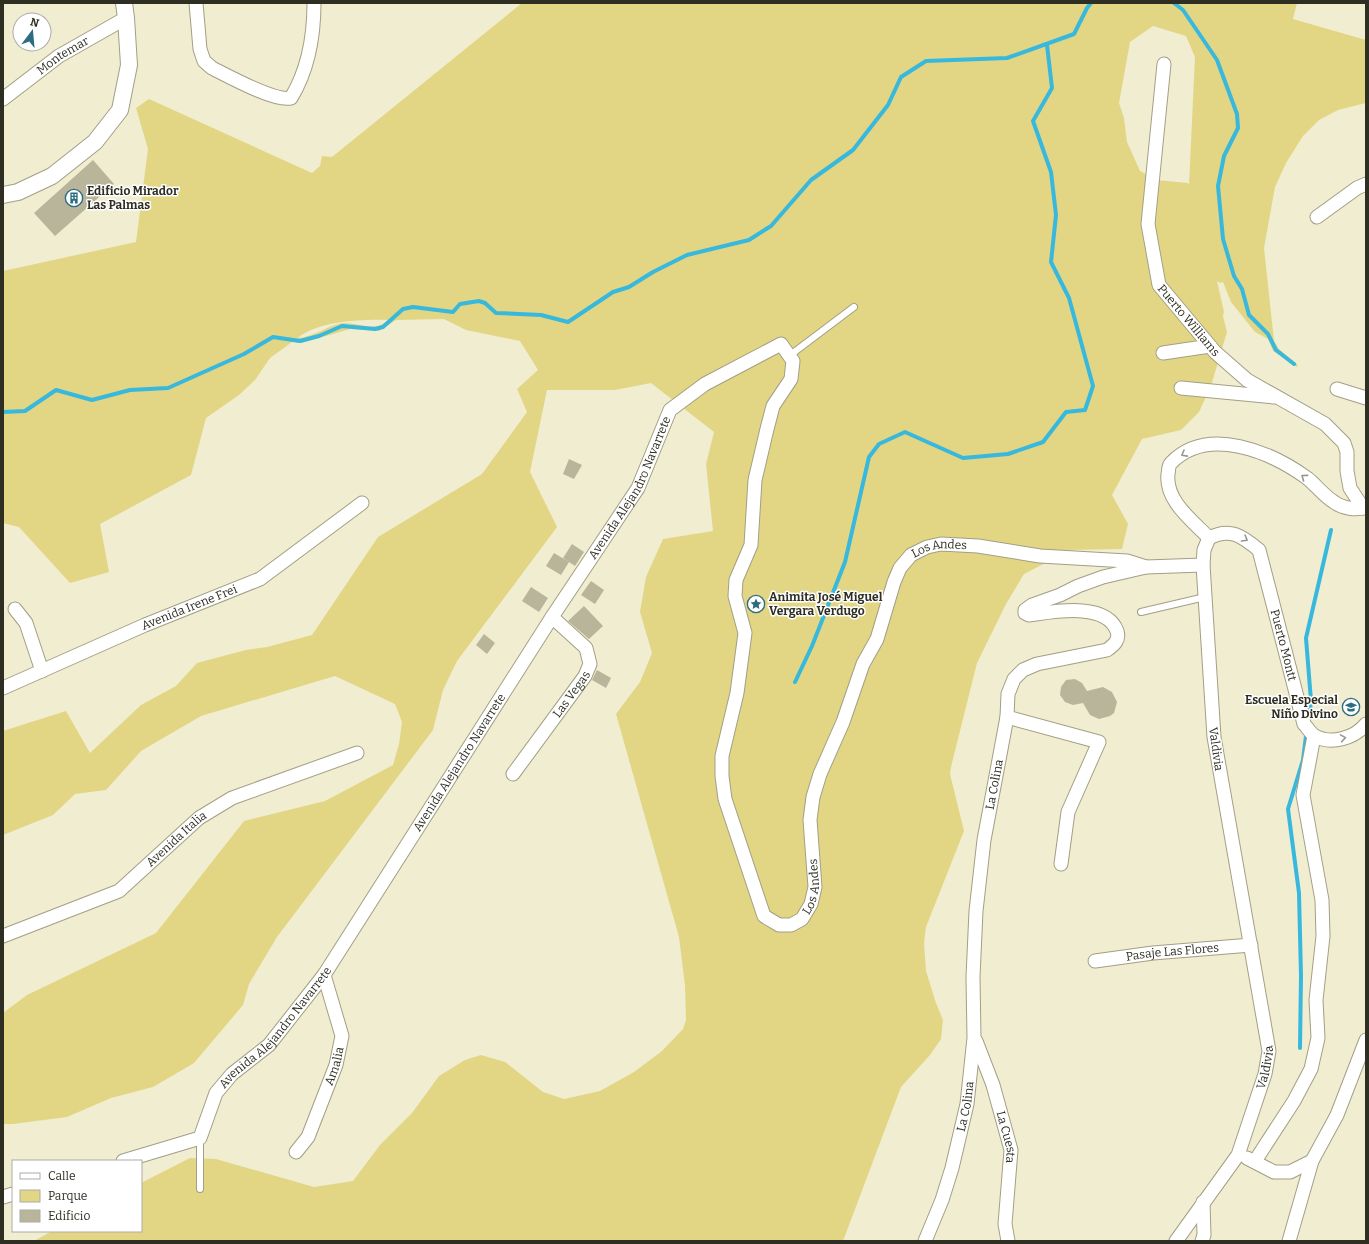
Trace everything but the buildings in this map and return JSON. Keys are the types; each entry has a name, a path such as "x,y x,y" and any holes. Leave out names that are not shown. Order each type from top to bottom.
{"street":[{"path":"196,3 200,49 204,62 212,68 268,94 285,100 291,98 296,89 310,52 313,35 314,3"},
{"path":"3,195 18,192 52,176 95,142 120,110 129,65 125,10"},
{"name":"Montemar","path":"3,99 59,56 125,10"},
{"name":"Puerto Williams","path":"1164,64 1148,224 1159,285 1210,346 1247,380 1325,424 1344,443 1347,452 1347,471 1350,488 1364,508"},
{"path":"1317,217 1357,188 1366,184"},
{"name":"Los Andes","path":"781,344 793,361 792,380 774,406 767,429 755,480 751,545 736,580 735,596 745,633 737,693 722,756 722,776 725,799 764,916 779,925 791,925 802,920 811,904 815,887 810,820 813,797 820,774 844,722 864,664 877,639 894,582 900,568 911,555 927,547 941,544 978,546 1040,556 1127,561 1146,567 1203,565"},
{"name":"Avenida Alejandro Navarrete","path":"200,1138 216,1093 232,1074 269,1046 324,975 552,617 638,488 670,410 705,384 781,344"},
{"path":"1163,353 1210,346"},
{"path":"1181,388 1279,397"},
{"path":"1337,389 1366,398"},
{"path":"1209,538 1172,498 1167,482 1169,465 1180,454 1197,447 1213,444 1237,446 1265,454 1285,463 1309,479 1334,502 1349,508 1364,508"},
{"name":"Avenida Irene Frei","path":"3,688 145,625 260,579 362,502"},
{"name":"Puerto Montt","path":"1209,538 1220,532 1232,533 1247,540 1259,550 1304,724 1314,736"},
{"name":"Valdivia","path":"1176,1241 1238,1155 1265,1074 1269,1051 1214,737 1203,565 1204,550 1209,538"},
{"name":"La Colina","path":"925,1241 942,1200 960,1136 967,1104 974,1038 973,977 977,896 984,840 1007,717 1008,694 1014,679 1023,670 1037,664 1107,650 1115,644 1119,636 1116,628 1110,621 1103,616 1093,613 1076,610 1060,610 1029,615 1024,613 1026,608 1103,577 1146,567"},
{"path":"15,609 26,623 42,670"},
{"name":"Las Vegas","path":"513,774 585,676 590,664 586,648 552,617"},
{"path":"1007,717 1099,742 1068,812 1061,864"},
{"path":"1255,1161 1294,1101 1311,1069 1318,1038 1316,1000 1323,936 1322,900 1303,795 1314,736 1331,740 1349,737 1361,730 1366,724"},
{"name":"Avenida Italia","path":"3,936 119,891 199,818 232,798 357,753"},
{"name":"Pasaje Las Flores","path":"1095,961 1153,953 1251,945"},
{"name":"Amalia","path":"296,1152 308,1137 336,1065 342,1036 324,975"},
{"name":"La Cuesta","path":"974,1038 993,1085 1011,1150 1005,1224 1008,1241"},
{"path":"1289,1241 1312,1161 1337,1114 1366,1040"},
{"path":"126,1160 200,1138"},
{"path":"1238,1155 1255,1161 1274,1172 1290,1172 1312,1161"},
{"path":"1202,1241 1204,1234 1203,1202"}],"lane":[{"path":"789,356 854,307"},
{"path":"1141,612 1205,597"},
{"path":"200,1138 200,1189"}],"green space":[{"path":"522,3 1297,3 1293,19 1366,40 1366,103 1338,110 1319,120 1303,136 1286,163 1275,187 1264,248 1274,341 1279,349 1298,365 1297,367 1273,351 1268,339 1255,332 1231,302 1223,282 1220,283 1217,281 1227,332 1211,386 1199,412 1181,430 1142,439 1112,495 1128,524 1122,549 1066,550 1061,555 1024,574 1006,604 977,663 950,774 964,831 926,927 924,943 926,971 943,1020 941,1039 930,1055 901,1087 843,1241 34,1241 50,1232 142,1232 142,1182 190,1158 216,1159 314,1187 353,1181 380,1145 412,1113 439,1076 465,1060 481,1055 505,1062 543,1092 564,1099 600,1091 634,1072 662,1051 683,1029 686,1020 685,985 679,937 616,714 640,682 652,653 640,612 646,577 663,539 713,531 706,464 714,432 651,383 615,390 547,390 530,472 557,527 457,661 443,690 433,730 277,937 249,984 243,1005 194,1063 153,1087 111,1098 67,1117 3,1124 3,1013 27,995 156,933 244,821 325,801 393,765 399,744 402,722 395,704 335,676 201,716 141,751 106,790 75,794 53,815 3,835 3,731 66,711 90,753 141,705 176,686 197,663 312,635 378,537 482,474 527,412 517,389 538,370 520,341 466,330 444,319 396,320 379,331 350,329 302,343 292,342 270,358 255,380 239,395 206,418 191,475 100,524 109,572 70,583 19,527 3,523 3,271 136,242 148,149 136,108 149,99 312,173 320,166 322,156 332,157","holes":["1153,26 1186,36 1195,57 1189,185 1188,183 1157,180 1140,171 1127,142 1124,118 1119,103 1130,42","388,320 378,326 366,326 343,323 337,324 310,336 298,338 306,332 341,322"]}],"waterway":[{"path":"3,412 25,411 56,390 92,400 130,390 168,388 244,354 273,337 300,341 319,336 342,326 375,329 383,327 403,309 413,307 453,312 460,304 479,301 485,303 496,313 541,315 568,322 613,292 629,287 653,272 687,255 749,240 771,226 811,180 853,150 888,105 901,77 926,61 1007,58 1074,34 1091,3"},
{"path":"1174,3 1183,10 1217,60 1237,114 1238,128 1224,156 1218,186 1223,239 1234,276 1242,289 1249,315 1268,334 1276,350 1294,364"},
{"path":"795,682 812,646 845,562 869,457 879,444 905,432 963,458 1008,454 1043,442 1066,412 1085,410 1093,386 1069,298 1051,262 1056,215 1051,172 1033,121 1052,88 1047,45"},
{"path":"1309,719 1311,701 1306,638 1331,530"},
{"path":"1300,1048 1301,976 1299,893 1288,809 1303,760 1306,736"}],"place":[{"name":"Edificio Mirador Las Palmas","path":"74,198"},
{"name":"Animita José Miguel Vergara Verdugo","path":"756,604"},
{"name":"Escuela Especial Niño Divino","path":"1351,707"}]}
